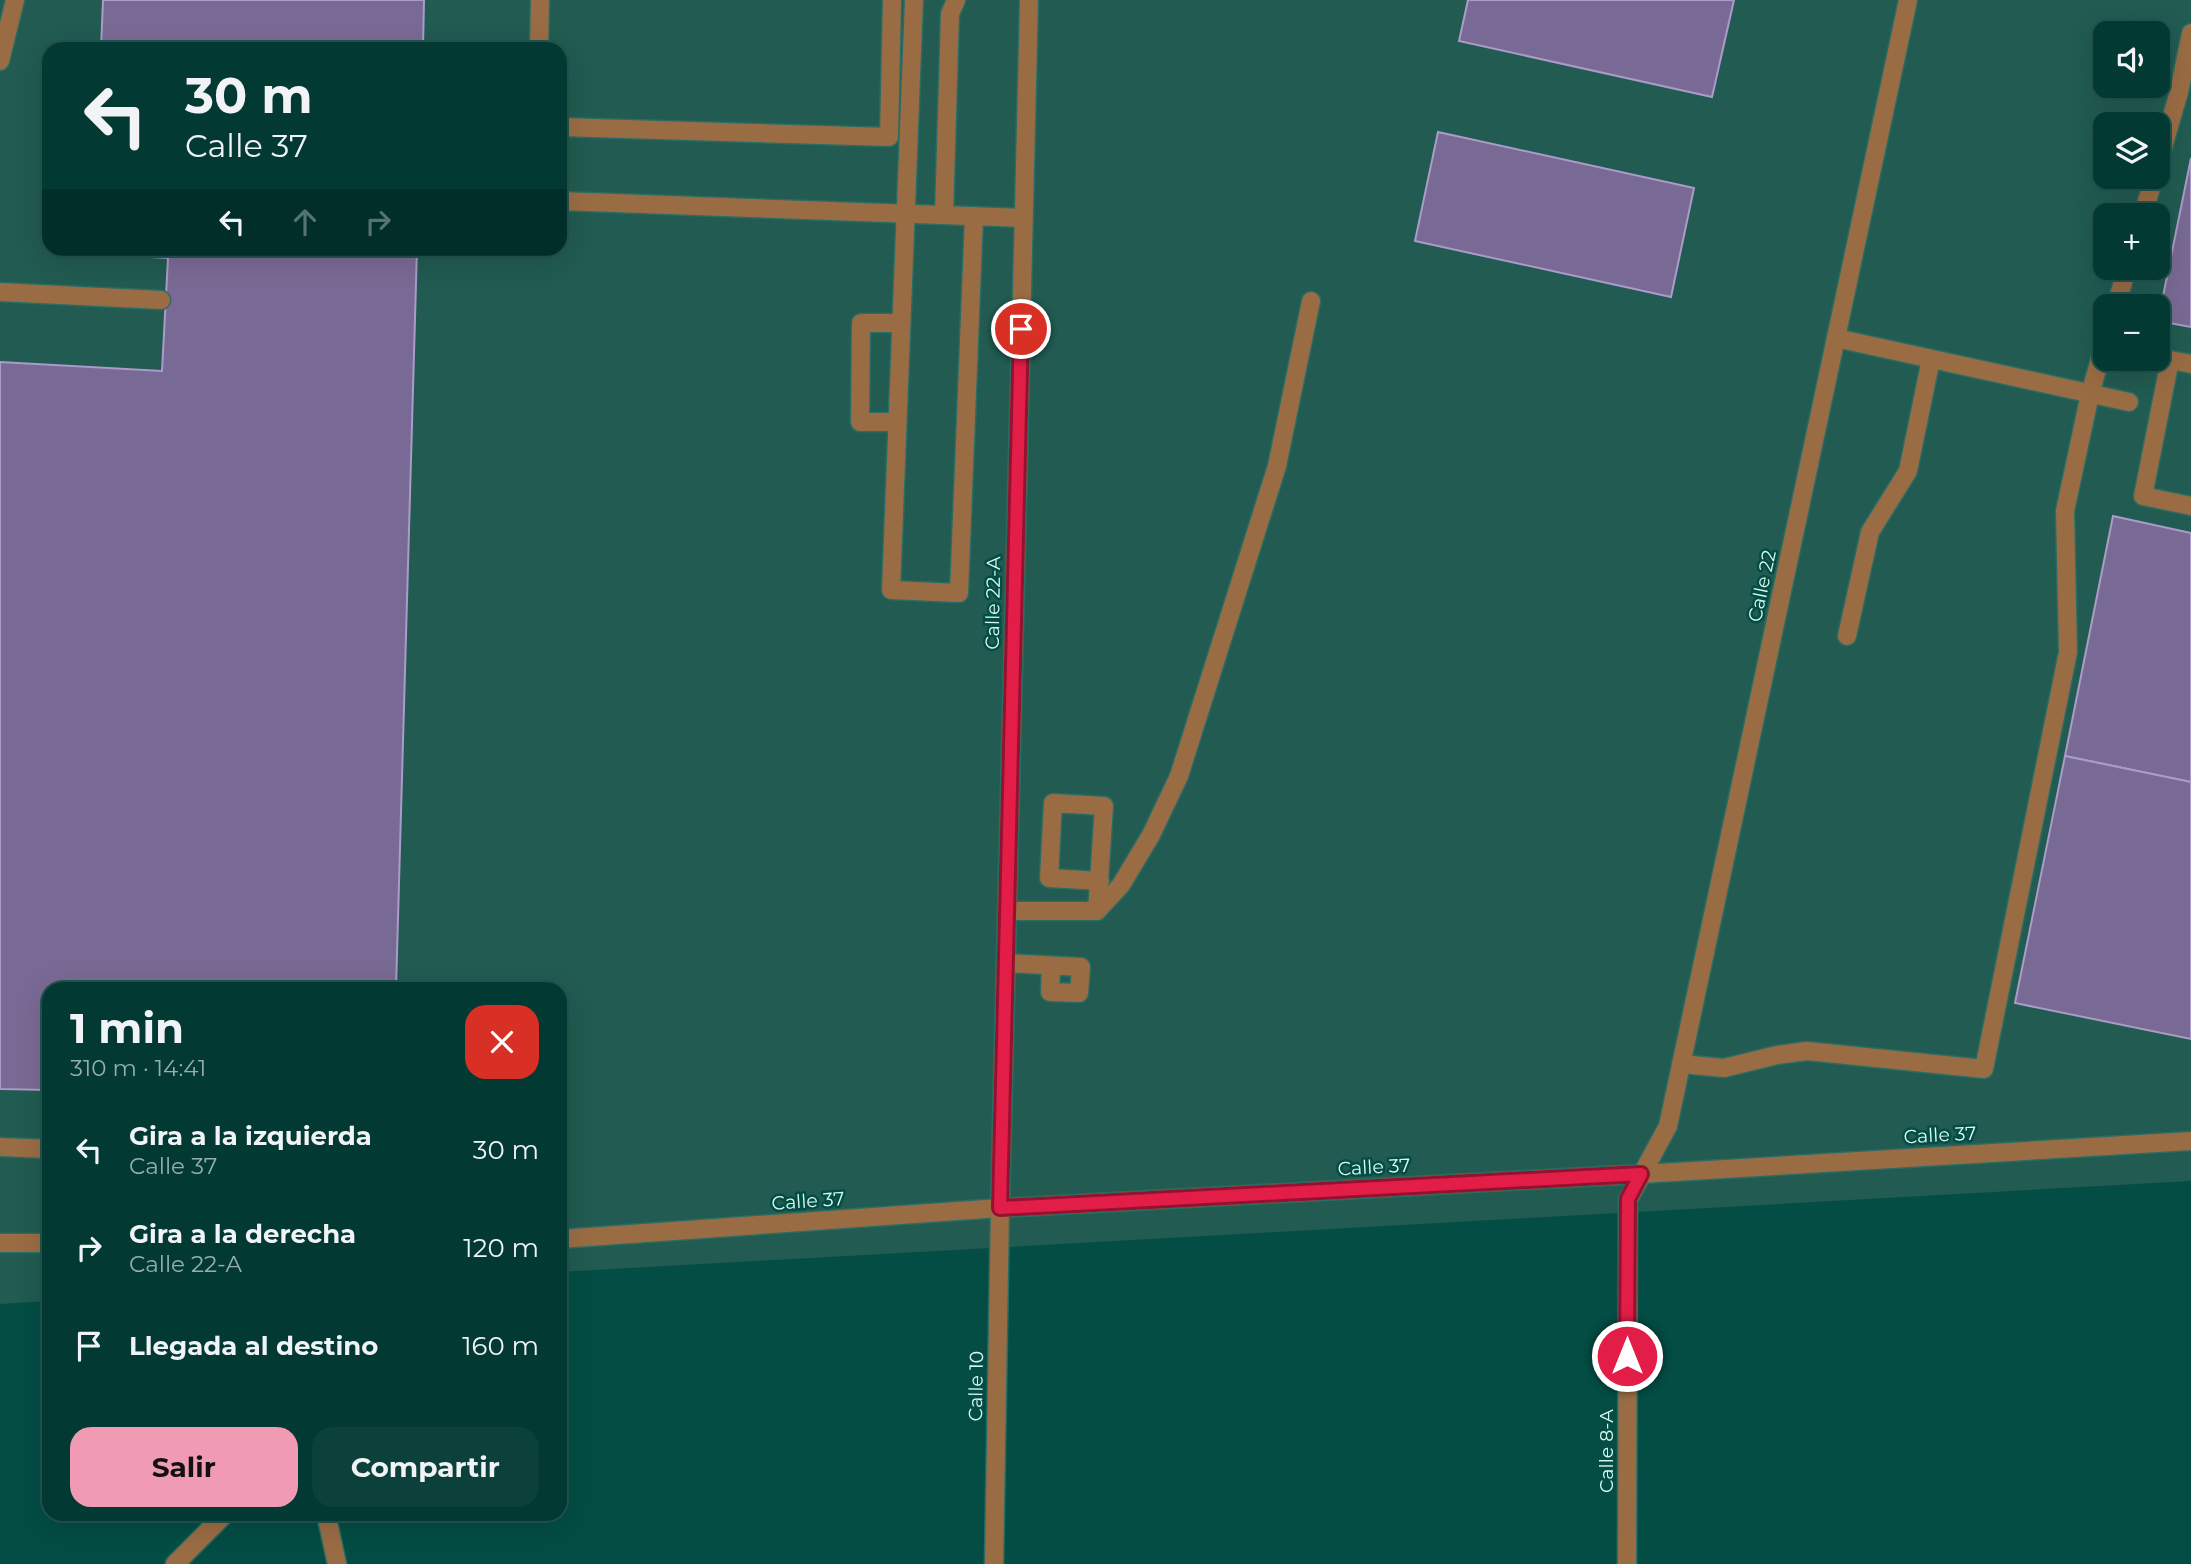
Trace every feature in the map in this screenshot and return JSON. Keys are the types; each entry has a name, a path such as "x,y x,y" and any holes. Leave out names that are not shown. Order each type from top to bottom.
{"street":[{"path":"0,61 15,0"},
{"path":"539,42 540,0"},
{"path":"567,127 889,137 892,0"},
{"path":"914,0 891,590 959,593 974,216"},
{"path":"944,215 950,14 956,0"},
{"name":"Calle 22-A","path":"1000,1208 1029,0"},
{"name":"Calle 22","path":"1641,1174 1668,1126 1908,0"},
{"path":"2170,123 2191,33"},
{"path":"567,201 1023,218"},
{"path":"0,292 161,300"},
{"path":"1007,911 1097,911 1121,885 1151,835 1179,776 1277,466 1311,301"},
{"path":"897,422 860,422 861,323 901,323"},
{"path":"1836,338 2129,402"},
{"path":"1847,636 1870,531 1908,471 1931,359"},
{"path":"2191,364 2170,360 2143,496 2191,506"},
{"path":"1681,1063 1724,1068 1777,1055 1807,1051 1984,1069 2068,652 2065,511 2097,371"},
{"path":"1097,911 1100,881 1104,806 1053,803 1049,878 1100,881"},
{"path":"1006,963 1051,966"},
{"name":"Calle 37","path":"567,1239 1000,1208 2191,1141"},
{"path":"0,1147 42,1149"},
{"name":"Calle 8-A","path":"1627,1564 1628,1199 1641,1174"},
{"name":"Calle 10","path":"994,1564 1000,1208"},
{"path":"0,1243 42,1243"},
{"path":"175,1564 218,1521"},
{"path":"328,1521 337,1564"}],"shaded area":[{"path":"0,0 2191,0 2191,1181 567,1272 567,982 42,982 42,1301 0,1304"}],"building":[{"path":"103,0 424,0 423,42 101,42"},
{"path":"1468,0 1734,0 1712,97 1459,41"},
{"path":"1438,132 1694,188 1671,297 1415,241"},
{"path":"2191,158 2191,327 2170,323 2170,294 2163,294 2166,280 2170,280 2170,262"},
{"path":"132,256 417,256 396,982 42,982 42,1090 0,1089 0,362 162,371 168,258"},
{"path":"2113,516 2191,533 2191,782 2065,756"},
{"path":"2065,756 2191,782 2191,1039 2015,1003"}],"route":[{"path":"1021,329 1000,1208 1641,1174 1628,1199 1627,1356"}]}
